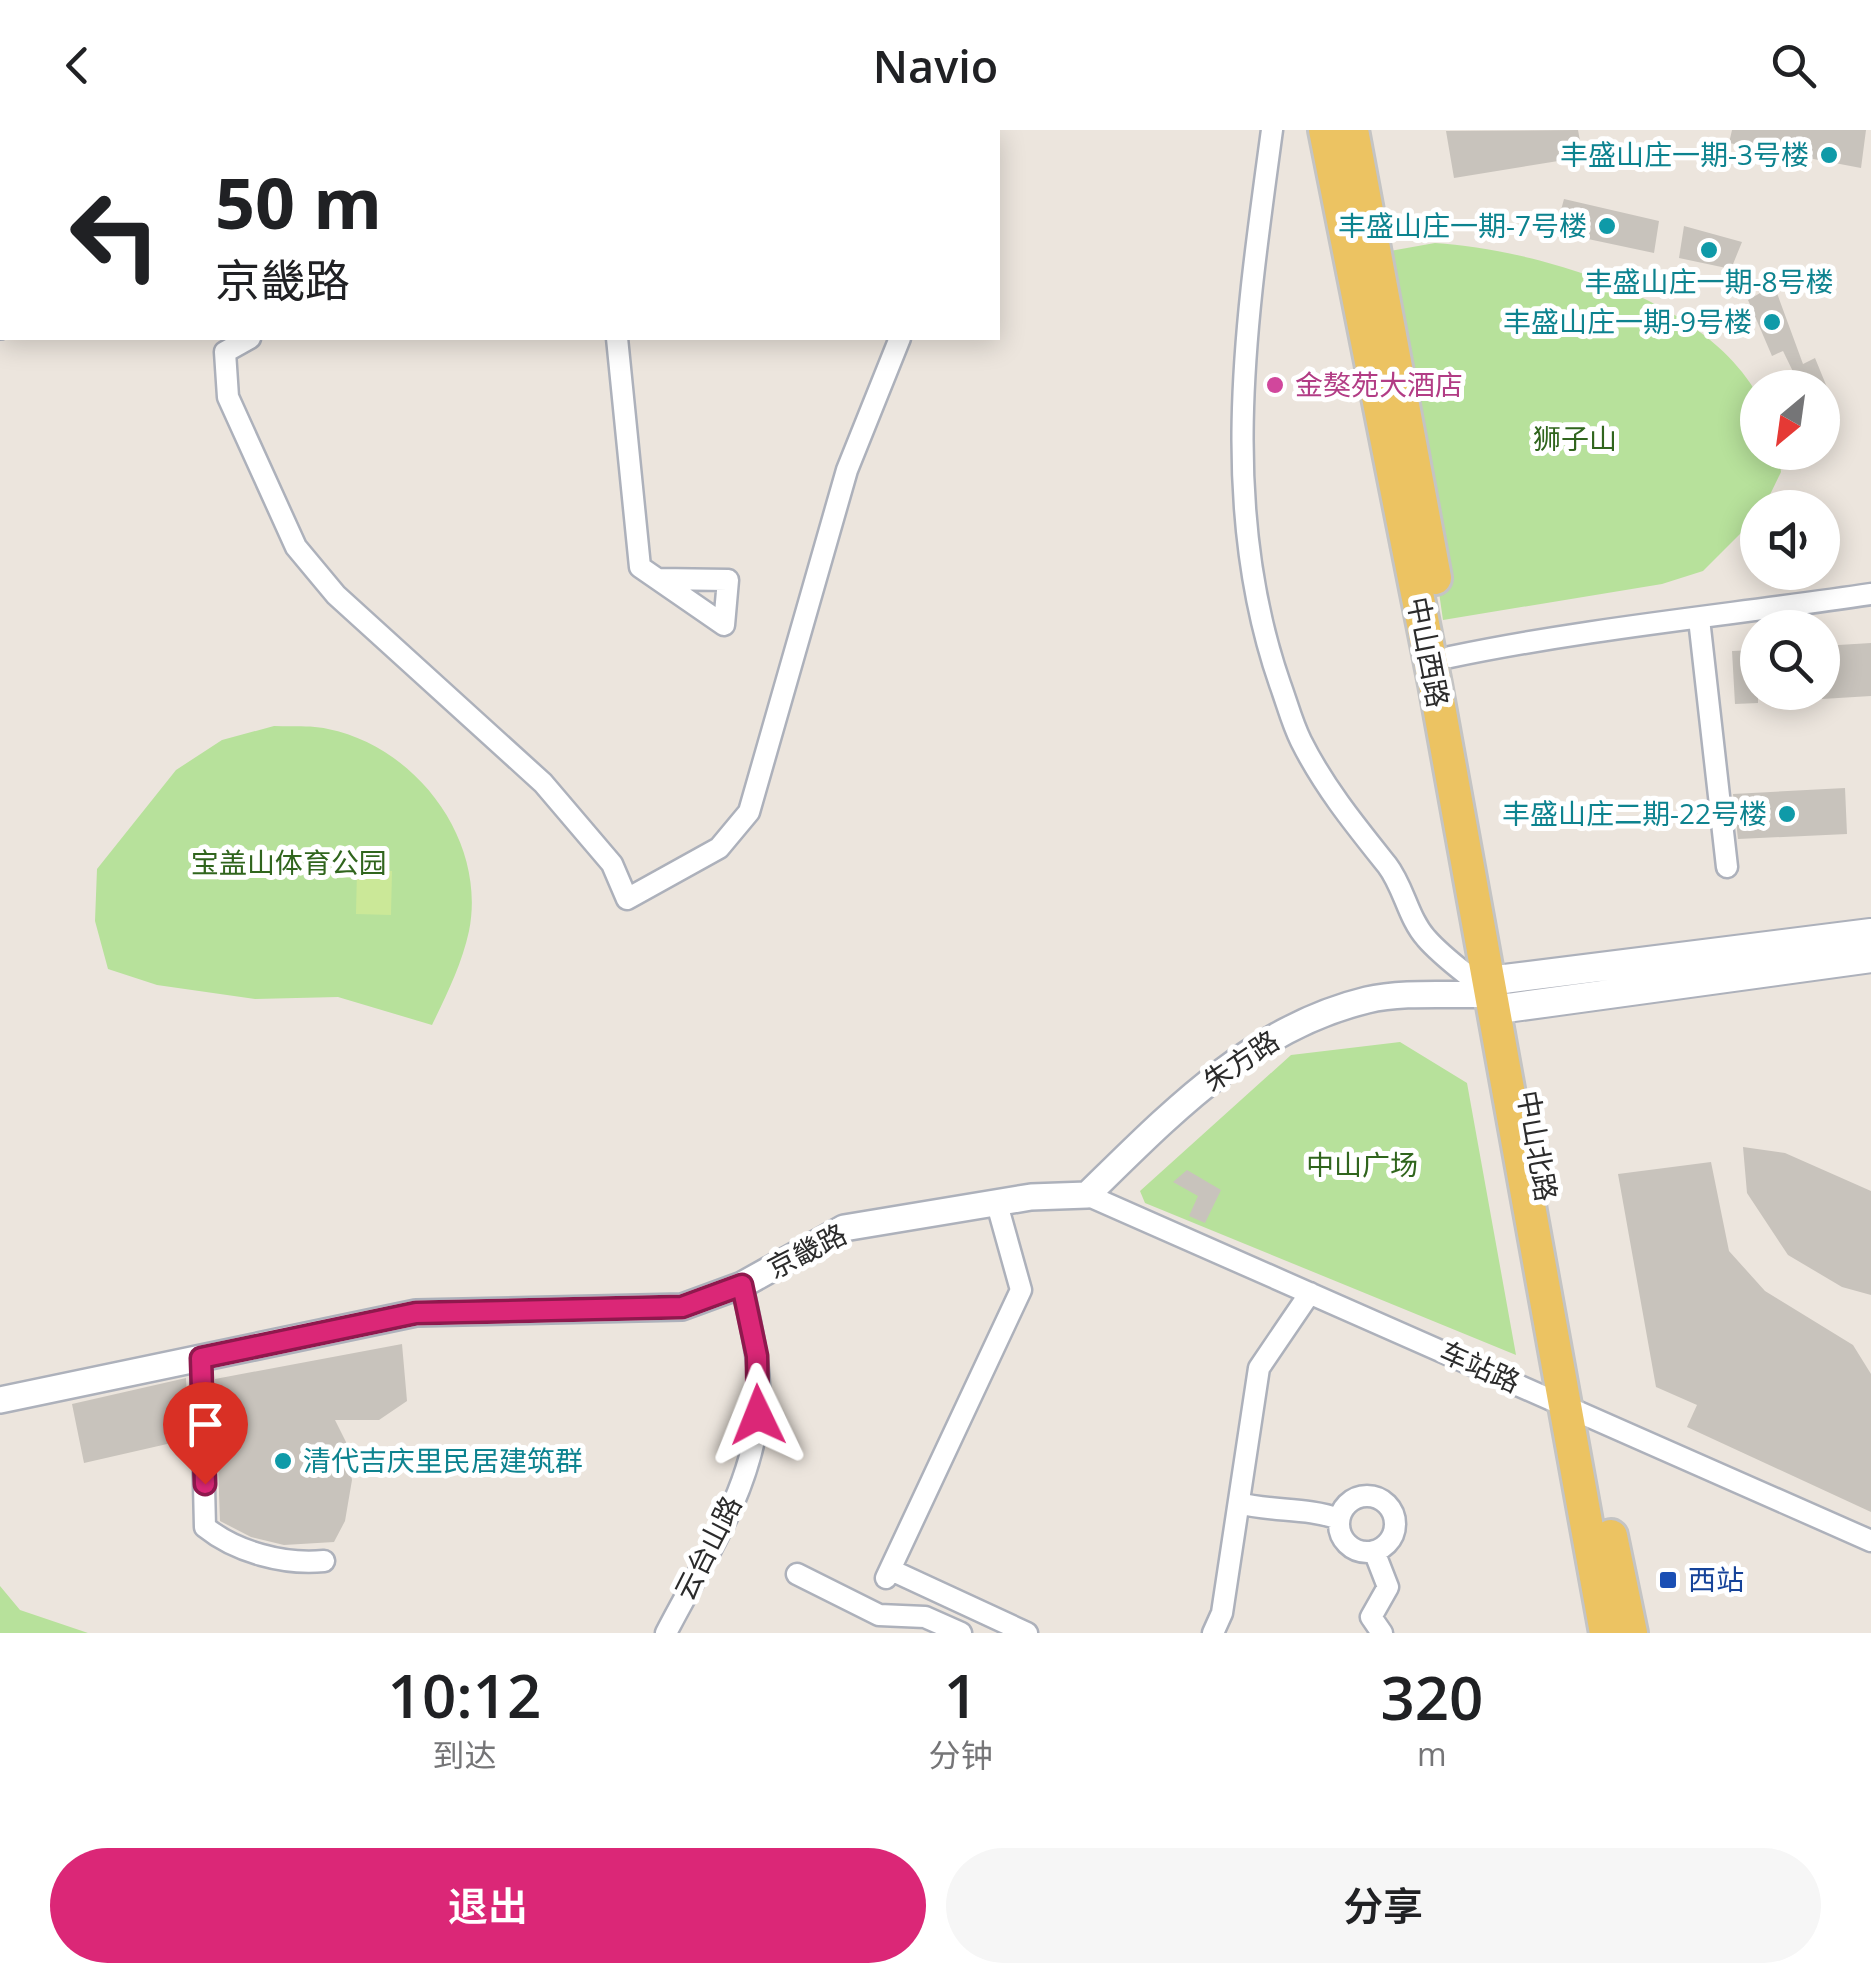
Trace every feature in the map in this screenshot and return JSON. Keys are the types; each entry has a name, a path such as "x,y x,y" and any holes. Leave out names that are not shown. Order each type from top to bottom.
{"main road":[{"name":"中山西路","path":"1325,130 1498,994 1524,1176"},
{"name":"中山西路","path":"1352,130 1450,657"},
{"name":"中山北路","path":"1450,657 1498,994 1576,1409 1606,1633"},
{"name":"朱方路","path":"1498,994 1871,933"},
{"name":"朱方路","path":"1498,994 1871,958"},
{"name":"中山北路","path":"1524,1176 1631,1633"}],"street":[{"path":"1272,130 1259,233 1252,257 1242,392 1243,521 1266,643 1299,738 1345,816 1390,869 1424,937 1498,994"},
{"path":"247,340 226,352 222,364 228,397 296,547 336,596 542,783 612,864 627,900 719,848 749,812 847,470 899,340"},
{"path":"616,340 640,567 658,579"},
{"path":"1450,657 1562,633 1699,619 1871,594"},
{"path":"1699,619 1727,867"},
{"name":"朱方路","path":"1087,1196 1189,1097 1272,1036 1369,1000 1498,994"},
{"name":"京畿路","path":"0,1400 416,1313 682,1307 742,1285 844,1228 997,1204 1087,1196"},
{"name":"车站路","path":"1087,1196 1871,1541"},
{"path":"997,1204 1021,1290 888,1574 1027,1633"},
{"name":"云台山路","path":"666,1633 741,1483 758,1415 757,1356 742,1285"},
{"path":"1213,1633 1222,1613 1259,1368 1310,1293"},
{"path":"201,1358 205,1527 224,1542 264,1554 303,1563 324,1561"},
{"path":"1371,1495 1387,1503 1396,1529 1386,1546 1374,1551 1349,1546 1339,1529 1339,1520 1354,1498 1371,1495"},
{"path":"1238,1503 1263,1510 1317,1511 1339,1520"},
{"path":"1374,1551 1388,1587 1372,1618 1382,1633"},
{"path":"797,1574 879,1616 925,1617 962,1633"}],"green space":[{"name":"狮子山","path":"1435,243 1515,255 1602,280 1682,319 1740,370 1740,470 1781,470 1772,490 1740,490 1740,534 1703,571 1662,584 1443,620 1390,251"},
{"name":"宝盖山体育公园","path":"274,726 328,729 360,739 390,756 439,803 456,832 467,864 472,897 469,931 458,968 432,1025 338,997 255,999 157,985 108,969 95,921 97,869 176,770 222,740"},
{"path":"357,870 392,871 391,915 356,914"},
{"name":"中山广场","path":"1400,1042 1467,1083 1516,1355 1145,1203 1140,1191 1291,1055"},
{"path":"0,1586 20,1610 88,1633 0,1633"}],"building":[{"path":"1578,130 1583,157 1454,178 1446,131"},
{"name":"丰盛山庄一期-3号楼","path":"1732,130 1866,130 1861,168 1729,143"},
{"name":"丰盛山庄一期-7号楼","path":"1564,199 1659,221 1654,253 1555,232"},
{"name":"丰盛山庄一期-8号楼","path":"1684,226 1742,242 1731,269 1679,258"},
{"name":"丰盛山庄一期-9号楼","path":"1774,285 1803,364 1815,358 1820,370 1792,370 1783,351 1772,356 1748,300"},
{"path":"1871,643 1871,696 1840,698 1840,645"},
{"path":"1732,651 1740,651 1740,704 1735,704"},
{"name":"丰盛山庄二期-22号楼","path":"1845,788 1847,834 1738,839 1733,794"},
{"path":"1743,1147 1785,1153 1871,1191 1871,1295 1842,1287 1788,1255 1747,1193"},
{"path":"1711,1162 1729,1251 1765,1291 1853,1345 1871,1374 1871,1512 1687,1427 1697,1405 1656,1387 1618,1174"},
{"path":"1187,1170 1221,1190 1205,1223 1189,1216 1198,1196 1173,1182"},
{"name":"清代吉庆里民居建筑群","path":"402,1344 407,1401 379,1420 335,1420 346,1442 352,1480 345,1521 334,1542 284,1545 251,1537 220,1521 215,1379"},
{"path":"186,1378 189,1439 84,1463 72,1404"}],"place":[{"name":"丰盛山庄一期-3号楼","path":"1829,155"},
{"name":"丰盛山庄一期-7号楼","path":"1607,226"},
{"name":"丰盛山庄一期-8号楼","path":"1709,250"},
{"name":"丰盛山庄一期-9号楼","path":"1772,322"},
{"name":"金獒苑大酒店","path":"1275,385"},
{"name":"丰盛山庄二期-22号楼","path":"1787,814"},
{"name":"清代吉庆里民居建筑群","path":"283,1461"},
{"name":"西站","path":"1668,1580"}],"route":[{"path":"205,1484 201,1358 416,1313 682,1307 742,1285 757,1356 758,1415"}]}
